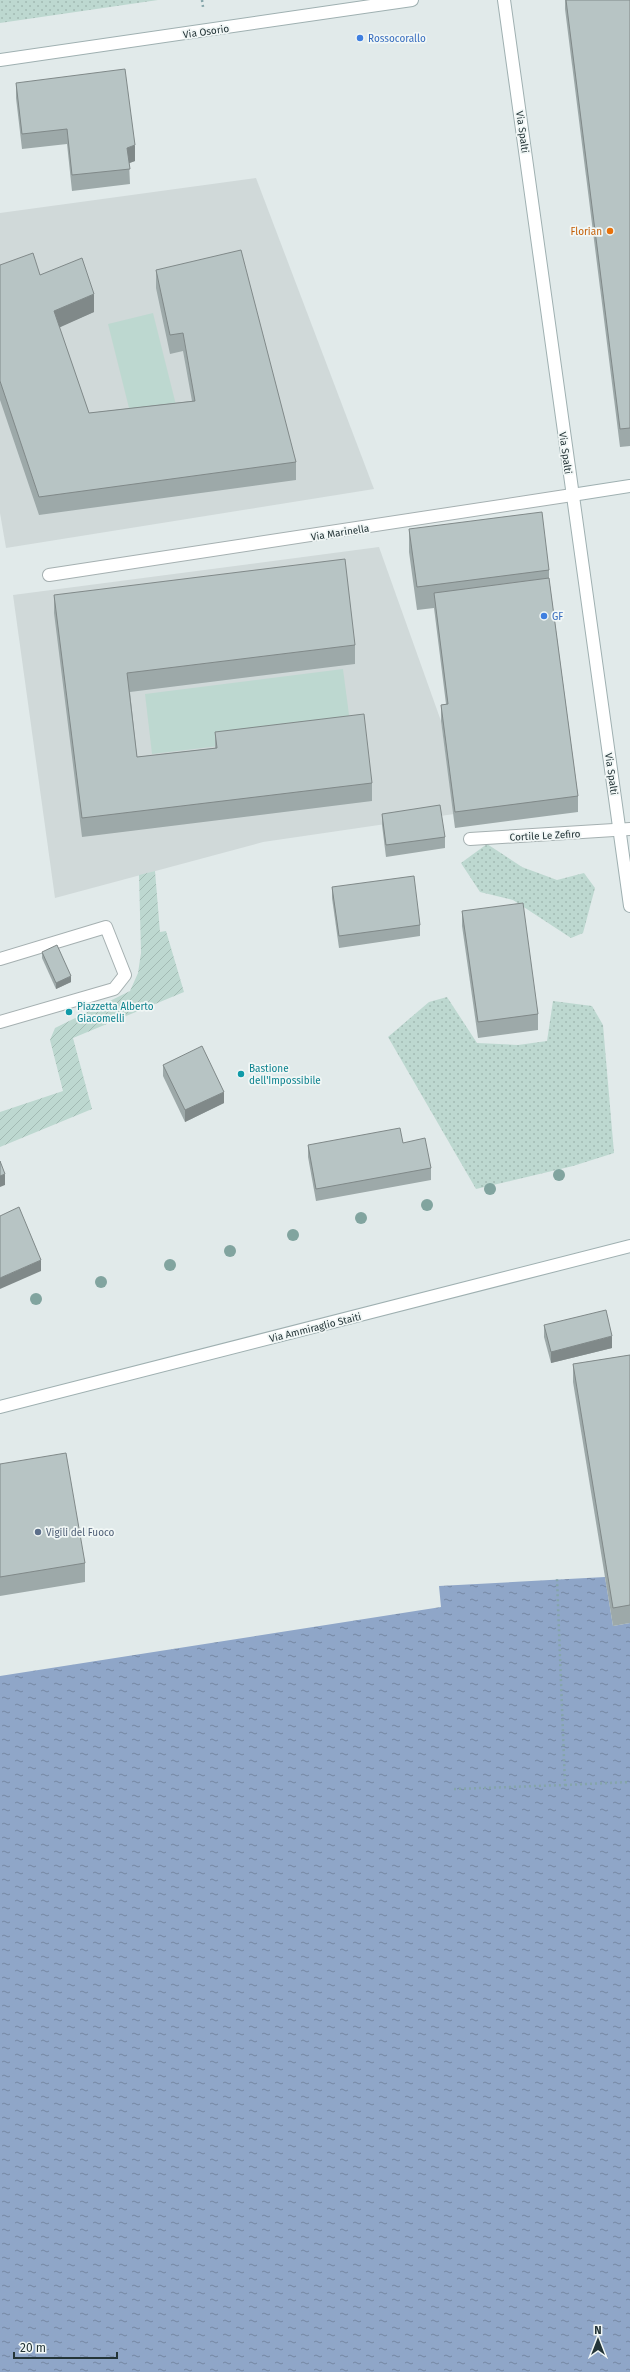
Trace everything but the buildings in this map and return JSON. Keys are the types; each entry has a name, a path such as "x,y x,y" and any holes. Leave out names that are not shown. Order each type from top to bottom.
{"street":[{"name":"Via Osorio","path":"0,60 412,0"},
{"name":"Via Spalti","path":"504,0 572,495 625,830 630,906"},
{"name":"Via Marinella","path":"49,575 630,486"},
{"name":"Cortile Le Zefiro","path":"470,839 625,830"},
{"path":"0,959 106,927 125,974 114,989 0,1022"},
{"name":"Via Ammiraglio Staiti","path":"0,1406 630,1246"}],"path":[{"path":"557,1579 565,1785"},
{"path":"454,1789 630,1782"}],"shaded area":[{"path":"256,178 374,489 6,548 0,513 0,213"},
{"path":"379,547 441,721 454,814 263,842 55,898 13,595"}],"green space":[{"path":"0,0 158,0 0,23"},
{"path":"153,313 176,405 131,416 108,324"},
{"path":"343,669 351,730 152,754 145,694"},
{"path":"487,844 522,867 557,880 584,873 595,888 583,933 571,938 513,900 480,892 461,863"},
{"path":"155,871 160,932 166,931 184,992 73,1038 92,1109 0,1147 0,1112 63,1091 50,1040 55,1028 130,991 138,973 141,953 139,875"},
{"path":"447,997 477,1043 518,1045 547,1041 553,1001 592,1006 603,1025 614,1153 573,1166 476,1189 388,1037 429,1002"}],"water":[{"path":"605,1577 613,1626 630,1623 630,2372 0,2372 0,1676 441,1607 439,1586"}],"place":[{"name":"Rossocorallo","path":"360,38"},
{"name":"Florian","path":"610,231"},
{"name":"GF","path":"544,616"},
{"name":"Piazzetta Alberto Giacomelli","path":"69,1012"},
{"name":"Bastione dell'Impossibile","path":"241,1074"},
{"name":"Vigili del Fuoco","path":"38,1532"}]}
